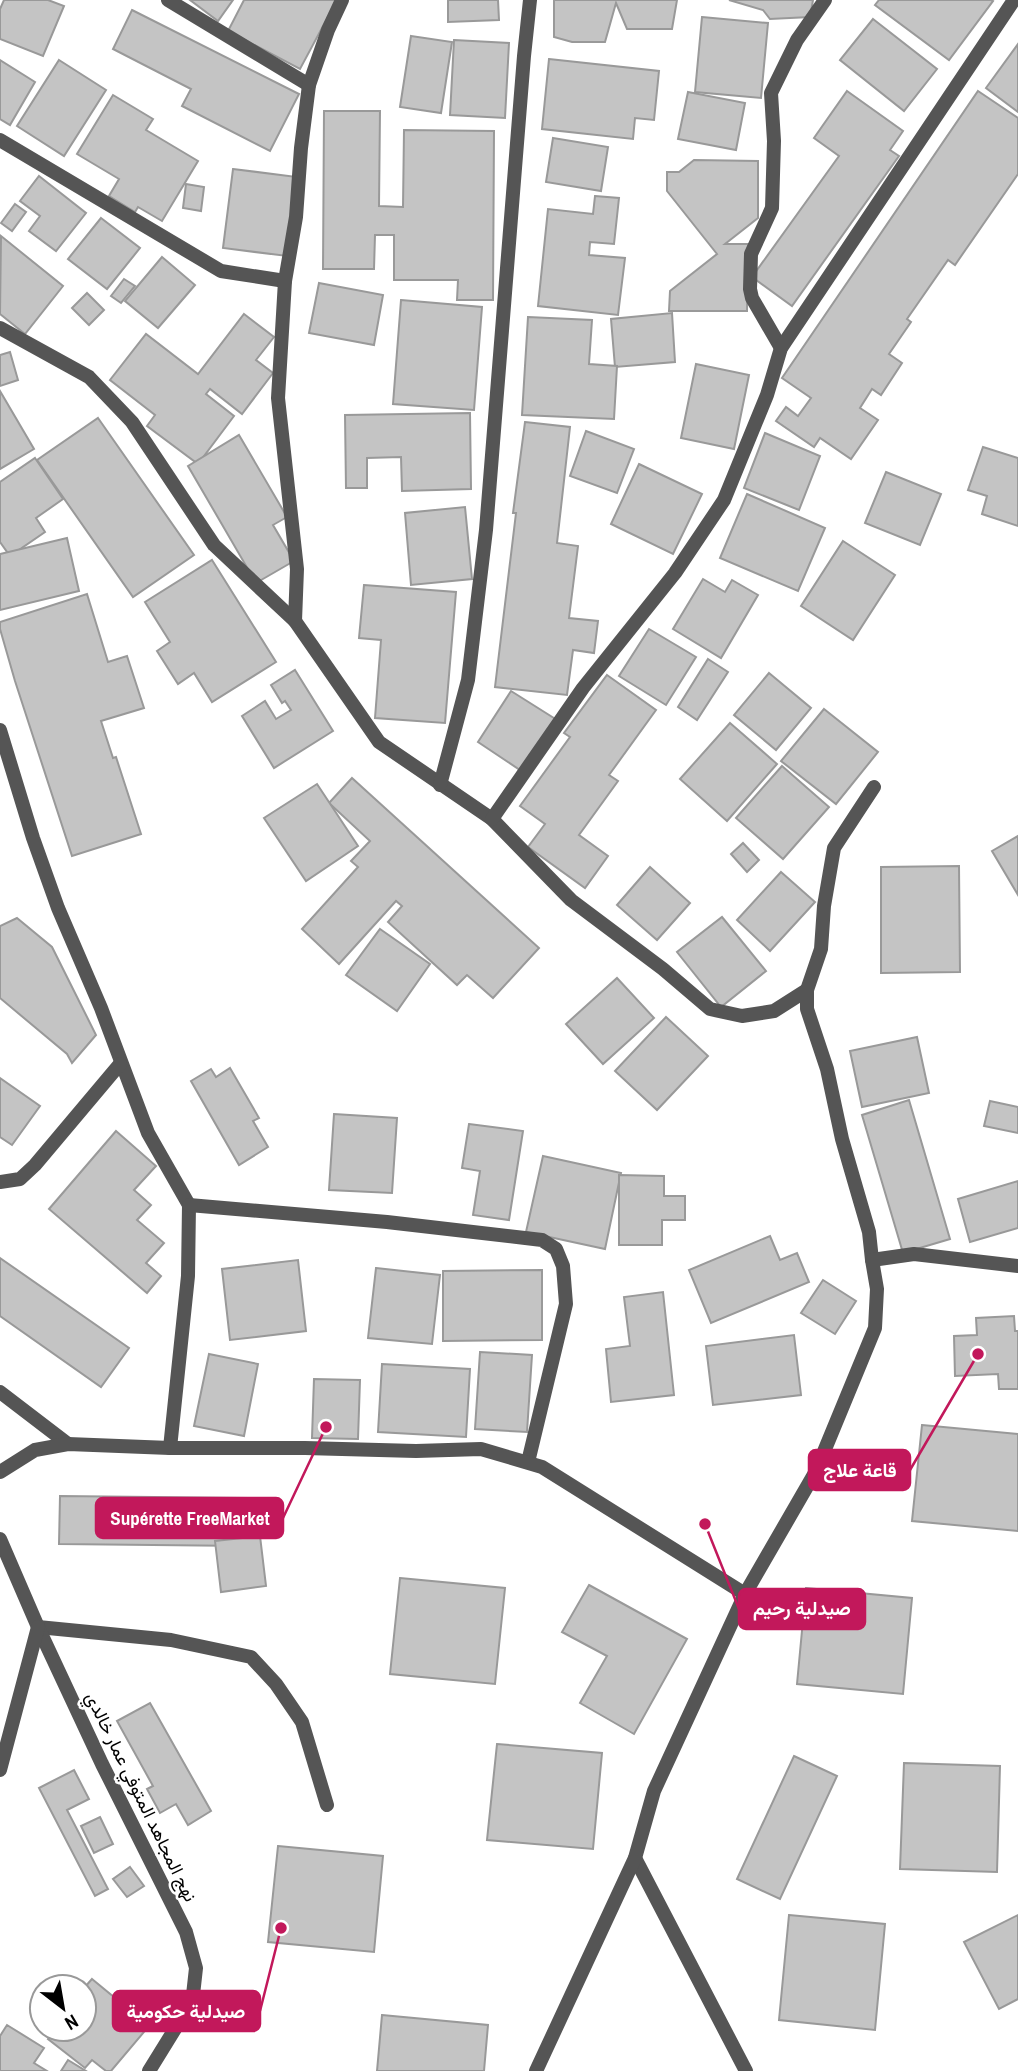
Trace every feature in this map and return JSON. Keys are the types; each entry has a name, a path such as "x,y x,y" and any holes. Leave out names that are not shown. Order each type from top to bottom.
{"street":[{"path":"168,0 309,85"},
{"path":"295,621 298,569 278,398 285,281 296,218 309,85 328,30 342,0"},
{"path":"440,785 468,680 478,603 530,0"},
{"path":"780,348 752,298 750,289 751,254 772,208 774,141 771,93 797,40 825,0"},
{"path":"492,819 583,688 676,573 724,500 767,395 780,348 1014,0"},
{"path":"0,140 220,271 285,281"},
{"path":"0,328 89,377 132,422 214,545 295,621 379,742 492,819 571,900 663,969 710,1009 742,1016 774,1011 807,990"},
{"path":"0,730 58,908 101,1008 120,1064 148,1133 190,1205 188,1276 170,1448"},
{"path":"536,2071 635,1858 653,1791 745,1594 816,1471 875,1328 877,1289 869,1231 842,1139 827,1069 807,1009 807,990 821,949 824,906 834,848 874,787"},
{"path":"0,1182 20,1179 35,1165 120,1064"},
{"path":"190,1205 387,1222 542,1240 556,1249 563,1266 566,1304 528,1462"},
{"path":"872,1260 914,1254 1018,1266"},
{"path":"0,1392 68,1444"},
{"path":"0,1472 35,1450 68,1444 416,1451 481,1449 542,1467 745,1594"},
{"name":"نهج المجاهد المتوفي عمار خالدي","path":"0,1539 102,1764 186,1932 196,1968 193,1995 149,2071"},
{"path":"0,1770 38,1627 171,1640 251,1657 276,1684 302,1722 327,1805"},
{"path":"635,1858 746,2071"}],"building":[{"path":"4,0 48,0 64,6 43,56 0,39 0,9"},
{"path":"190,0 233,0 218,21"},
{"path":"244,0 337,0 300,69 228,31"},
{"path":"448,0 498,0 499,20 448,22"},
{"path":"554,0 677,0 672,29 627,29 616,3 605,42 572,42 554,37"},
{"path":"729,0 813,0 810,17 770,19 763,10"},
{"path":"879,0 993,1 949,60 875,5"},
{"path":"132,10 299,94 270,151 182,106 191,89 113,49"},
{"path":"702,17 768,23 761,98 695,92"},
{"path":"873,19 937,69 904,111 840,60"},
{"path":"411,36 452,42 441,113 400,107"},
{"path":"454,40 509,43 505,118 450,115"},
{"path":"1018,44 1018,112 986,88"},
{"path":"549,59 659,71 654,120 635,118 633,139 542,129"},
{"path":"0,60 35,82 10,125 0,119"},
{"path":"59,60 106,90 64,156 17,126"},
{"path":"847,91 903,131 890,150 899,156 792,306 752,277 839,156 814,138"},
{"path":"978,91 1018,118 1018,174 955,265 948,260 907,319 911,322 889,354 902,363 881,395 872,389 860,408 878,420 851,459 820,438 814,447 776,421 786,407 798,416 811,398 782,378"},
{"path":"688,92 745,103 736,150 678,139"},
{"path":"113,95 153,119 146,130 198,161 162,221 138,207 135,212 109,196 119,179 77,154"},
{"path":"324,111 380,111 379,206 403,207 404,130 494,131 493,300 457,300 458,280 394,280 394,235 375,235 374,269 323,269"},
{"path":"553,138 608,147 601,191 546,182"},
{"path":"694,160 758,161 758,218 725,244 748,244 747,311 669,311 670,291 717,254 667,191 667,172 679,172"},
{"path":"233,169 297,177 287,256 223,248"},
{"path":"39,176 86,213 56,251 29,231 40,216 20,201"},
{"path":"186,184 204,187 201,211 183,208"},
{"path":"595,196 619,198 614,244 590,242 589,255 625,258 618,315 538,306 548,209 593,214"},
{"path":"15,204 26,212 12,231 1,223"},
{"path":"101,218 140,248 107,289 68,259"},
{"path":"1,236 63,286 25,334 0,314"},
{"path":"162,257 195,285 158,328 125,301"},
{"path":"124,279 135,286 121,303 111,296"},
{"path":"319,283 383,295 374,345 309,333"},
{"path":"87,293 104,310 89,325 72,308"},
{"path":"401,300 482,307 474,410 393,404"},
{"path":"672,313 675,362 615,367 611,319"},
{"path":"244,314 274,337 256,360 273,373 242,414 210,389 206,394 234,416 198,464 147,426 155,415 110,380 146,334 198,374"},
{"path":"528,317 592,320 589,364 617,366 614,419 522,415"},
{"path":"10,352 18,380 0,386 0,355"},
{"path":"696,364 749,375 734,449 681,438"},
{"path":"0,391 34,449 0,469"},
{"path":"470,413 471,489 402,491 401,457 367,458 367,488 346,488 345,415"},
{"path":"98,418 194,555 133,597 37,460"},
{"path":"525,422 570,427 557,543 578,546 569,618 598,621 594,653 573,650 567,695 495,687"},
{"path":"586,431 634,449 617,493 570,476"},
{"path":"765,433 820,456 799,510 744,488"},
{"path":"239,435 287,517 273,525 294,561 256,583 188,466"},
{"path":"983,447 1018,458 1018,526 982,514 987,496 968,490"},
{"path":"35,458 63,499 36,518 45,532 10,556 0,542 0,482"},
{"path":"639,464 702,494 673,554 611,524"},
{"path":"886,472 941,494 920,545 865,523"},
{"path":"747,494 825,528 798,591 720,558"},
{"path":"465,507 472,579 411,585 405,513"},
{"path":"67,538 79,591 0,610 0,554"},
{"path":"843,541 895,575 853,640 801,606"},
{"path":"212,560 276,662 212,702 194,673 178,684 157,651 170,642 145,602"},
{"path":"703,579 725,592 732,580 758,595 721,658 673,629"},
{"path":"364,585 456,592 445,723 375,718 381,640 359,638"},
{"path":"87,594 108,662 127,656 144,708 101,721 113,758 116,757 141,834 72,856 15,681 0,622"},
{"path":"649,629 696,657 666,705 619,676"},
{"path":"708,659 728,672 697,720 678,707"},
{"path":"295,670 333,731 274,768 242,716 265,701 276,719 291,710 285,701 282,703 271,685"},
{"path":"769,673 811,708 776,750 734,715"},
{"path":"607,675 656,710 609,775 618,781 579,835 608,856 585,888 528,847 545,824 520,806 570,737 564,733"},
{"path":"511,691 557,720 523,772 478,742"},
{"path":"824,709 878,752 836,804 781,761"},
{"path":"730,723 777,764 727,821 680,779"},
{"path":"782,766 829,807 783,859 736,818"},
{"path":"352,778 539,948 493,998 467,975 457,985 388,922 402,906 396,901 339,964 302,929 358,867 351,861 370,841 329,803"},
{"path":"317,784 358,846 306,881 264,818"},
{"path":"1018,836 1018,895 992,851"},
{"path":"743,843 759,860 747,872 731,854"},
{"path":"959,866 960,972 881,973 881,867"},
{"path":"650,867 690,903 657,940 617,905"},
{"path":"781,872 815,902 770,951 737,920"},
{"path":"722,917 766,971 721,1007 677,952"},
{"path":"17,918 52,947 96,1035 72,1063 67,1054 0,998 0,926"},
{"path":"380,929 430,964 397,1011 346,975"},
{"path":"617,978 654,1018 603,1064 566,1024"},
{"path":"666,1017 708,1056 657,1110 615,1071"},
{"path":"917,1037 929,1093 862,1107 850,1051"},
{"path":"230,1068 259,1118 253,1121 268,1147 239,1165 191,1081 211,1069 216,1077"},
{"path":"0,1078 40,1106 12,1145 0,1137"},
{"path":"909,1100 950,1239 903,1253 862,1115"},
{"path":"990,1101 1018,1107 1018,1133 984,1126"},
{"path":"334,1114 397,1118 392,1193 329,1190"},
{"path":"469,1124 523,1131 509,1220 473,1215 480,1171 462,1168"},
{"path":"116,1131 156,1166 134,1190 151,1205 137,1220 164,1243 146,1263 161,1276 147,1293 49,1209"},
{"path":"543,1156 621,1173 605,1249 526,1232"},
{"path":"619,1175 664,1176 664,1196 685,1196 685,1220 662,1220 662,1245 619,1245"},
{"path":"1018,1181 1018,1228 970,1242 958,1199"},
{"path":"770,1236 780,1260 797,1253 809,1282 711,1323 689,1270"},
{"path":"0,1258 129,1348 101,1387 0,1316"},
{"path":"298,1260 306,1331 230,1340 222,1269"},
{"path":"376,1268 440,1275 432,1344 368,1338"},
{"path":"542,1270 542,1340 443,1341 443,1271"},
{"path":"823,1280 856,1301 835,1334 801,1313"},
{"path":"663,1292 674,1395 611,1402 606,1349 630,1346 624,1297"},
{"path":"1014,1316 1015,1331 1018,1331 1018,1389 999,1389 998,1374 955,1376 954,1336 977,1335 976,1318"},
{"path":"794,1335 801,1395 713,1405 706,1346"},
{"path":"480,1352 532,1355 527,1432 475,1429"},
{"path":"209,1354 258,1364 244,1436 194,1426"},
{"path":"382,1364 470,1369 466,1437 378,1432"},
{"path":"314,1379 360,1380 358,1439 312,1438"},
{"path":"922,1425 1018,1434 1018,1531 912,1521"},
{"path":"60,1496 247,1498 246,1546 59,1544"},
{"path":"260,1536 266,1586 221,1592 215,1541"},
{"path":"400,1578 505,1588 495,1684 390,1674"},
{"path":"589,1585 687,1639 634,1734 580,1703 607,1656 562,1632"},
{"path":"806,1588 912,1598 903,1694 797,1684"},
{"path":"150,1703 211,1811 188,1825 176,1804 160,1813 147,1789 153,1786 117,1721"},
{"path":"497,1744 602,1753 593,1849 487,1840"},
{"path":"794,1756 837,1776 780,1899 737,1879"},
{"path":"904,1763 1000,1766 997,1872 900,1869"},
{"path":"74,1770 89,1799 67,1810 108,1889 95,1896 39,1788"},
{"path":"100,1817 113,1844 94,1853 81,1826"},
{"path":"278,1846 383,1856 374,1952 268,1942"},
{"path":"130,1867 144,1886 127,1897 113,1879"},
{"path":"789,1915 885,1924 875,2030 779,2020"},
{"path":"1018,1915 1018,1999 999,2009 964,1942"},
{"path":"98,1984 149,2026 111,2071 106,2071 92,2060 85,2068 53,2043 98,2043"},
{"path":"382,2015 488,2025 484,2071 377,2071"},
{"path":"7,2025 28,2038 28,2043 36,2043 44,2048 34,2063 47,2071 0,2071 0,2036"},
{"path":"68,2060 86,2071 61,2071"}],"place":[{"name":"قاعة علاج","path":"978,1354"},
{"name":"Supérette FreeMarket","path":"326,1427"},
{"name":"صيدلية رحيم","path":"705,1524"},
{"name":"صيدلية حكومية","path":"281,1928"}]}
